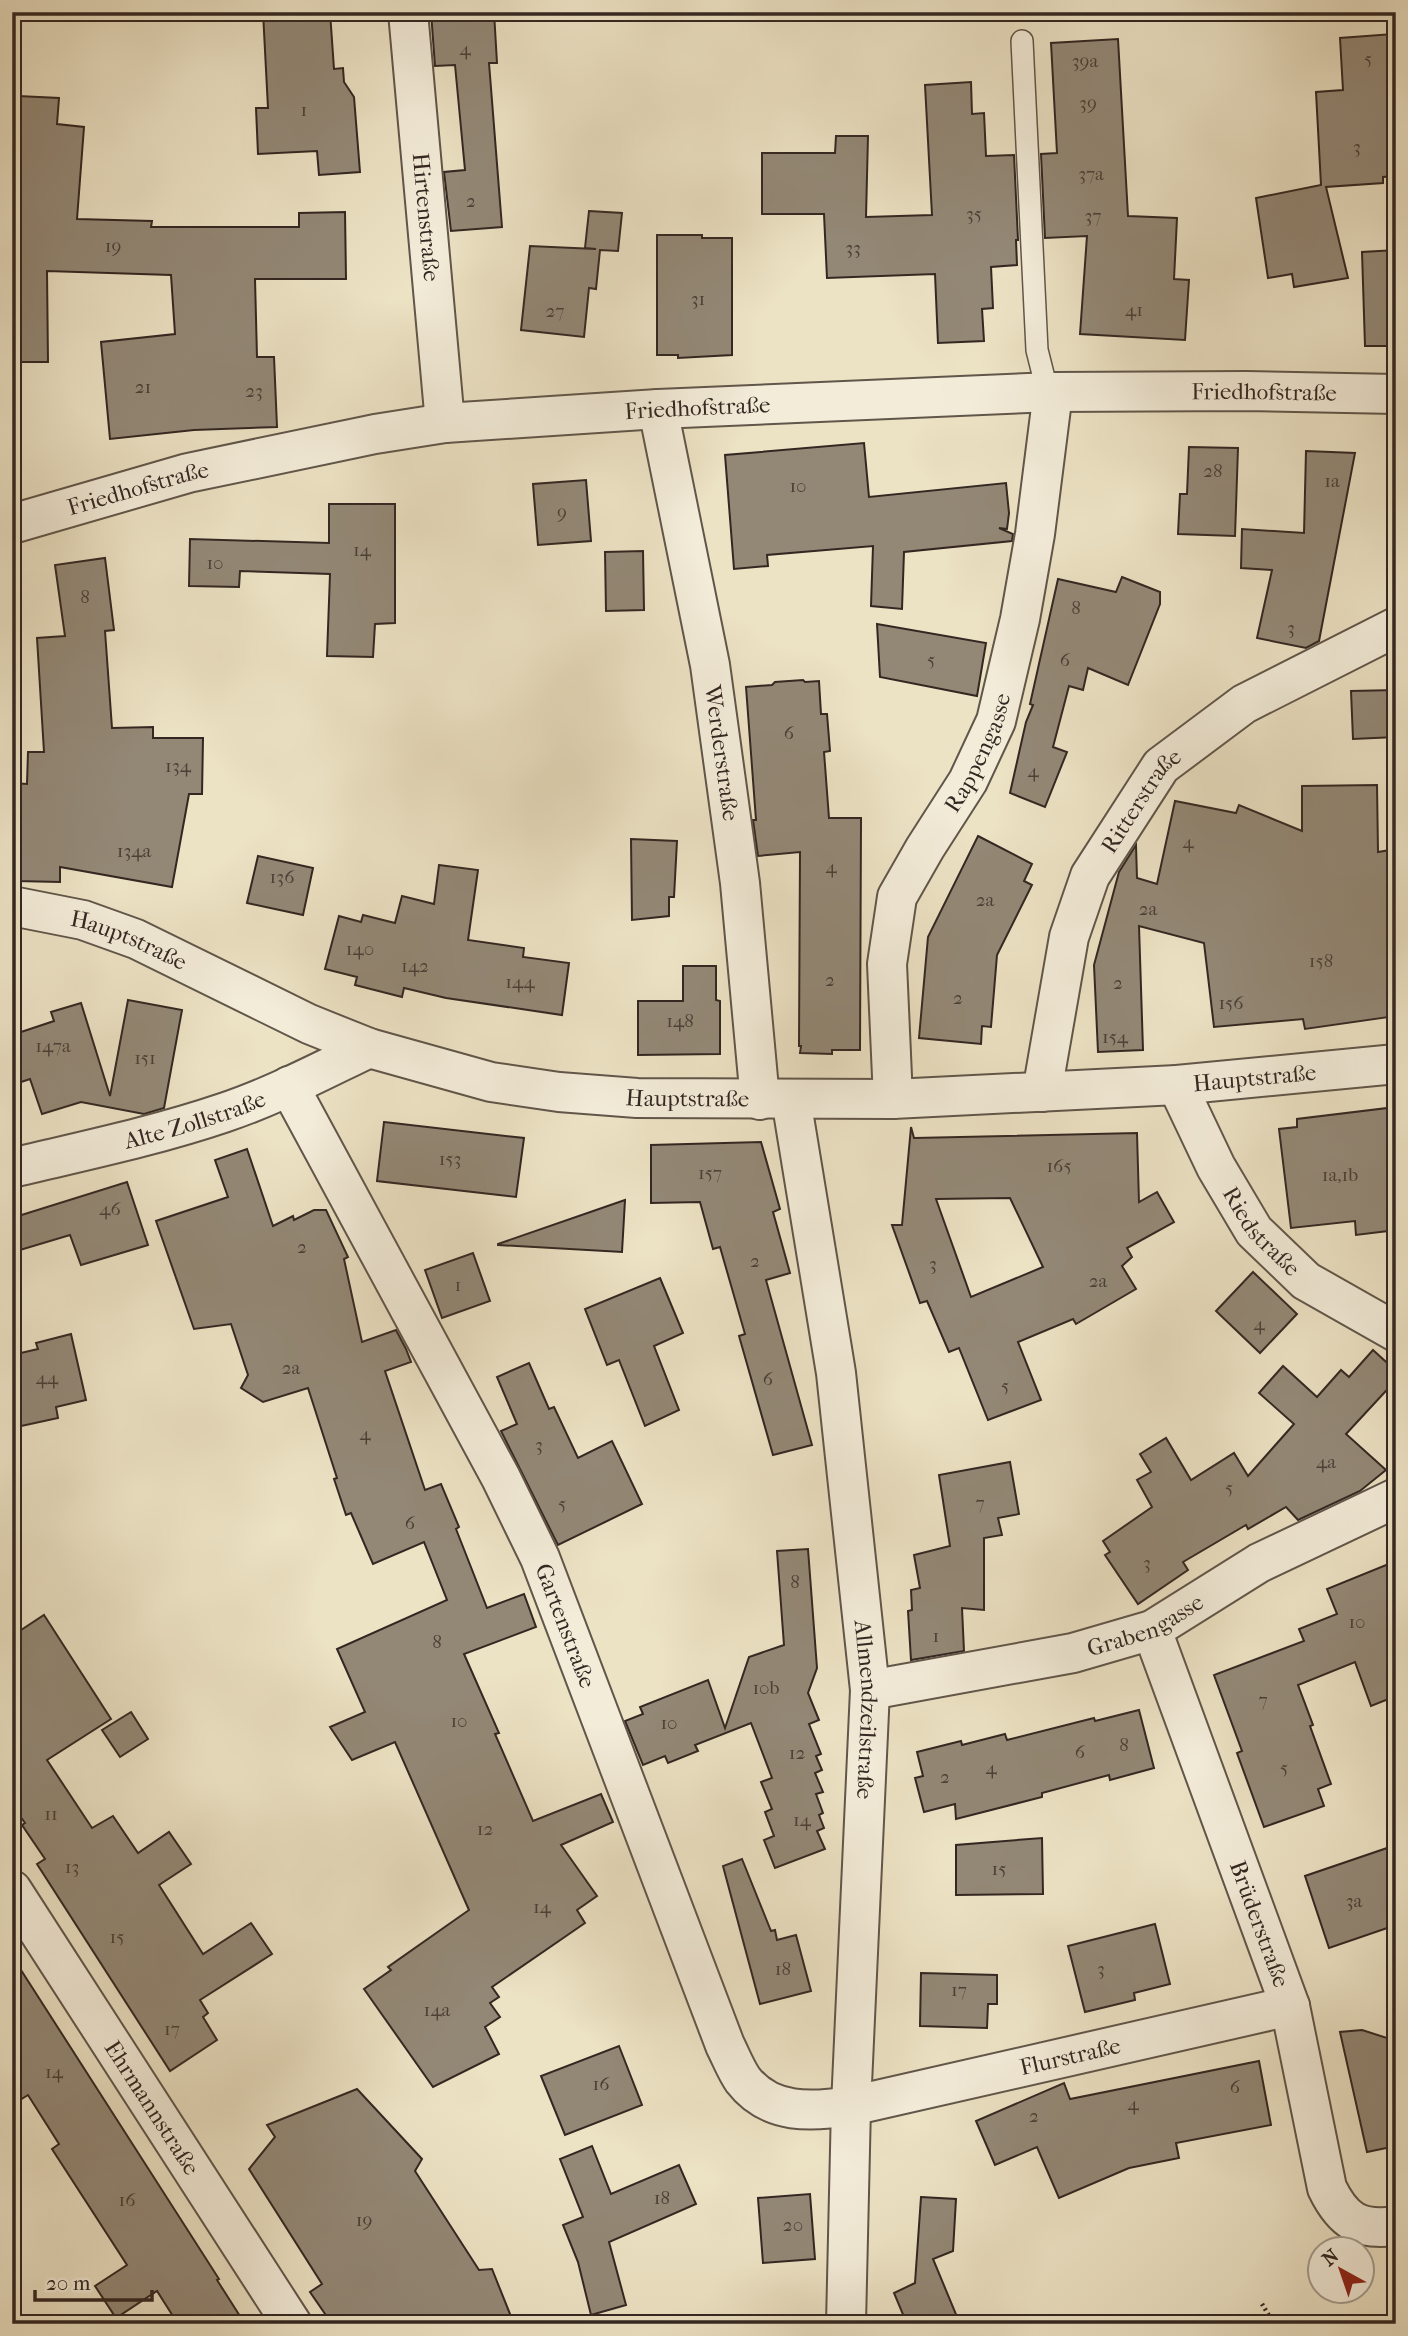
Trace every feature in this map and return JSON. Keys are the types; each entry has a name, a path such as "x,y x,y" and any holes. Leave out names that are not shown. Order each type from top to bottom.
{"street":[{"name":"Hirtenstraße","path":"408,12 445,423"},
{"name":"Friedhofstraße","path":"12,524 188,473 375,434 445,423 658,409 1053,393 1246,391 1396,394"},
{"name":"Rappengasse","path":"893,1099 887,964 897,897 968,781 996,722 1020,620 1033,547 1053,393"},
{"name":"Werderstraße","path":"658,409 710,665 740,883 775,1099"},
{"name":"Ritterstraße","path":"1042,1092 1069,937 1090,876 1161,766 1244,704 1396,627"},
{"name":"Hauptstraße","path":"12,906 83,920 136,939 310,1024 369,1048 491,1082 559,1092 637,1098 893,1099 1177,1085 1396,1064"},
{"name":"Alte Zollstraße","path":"12,1168 176,1128 226,1112 369,1048"},
{"name":"Riedstraße","path":"1177,1085 1216,1167 1254,1231 1306,1280 1396,1332"},
{"name":"Gartenstraße","path":"289,1086 501,1478 540,1558 725,2045 743,2080 762,2098 785,2109 818,2111 851,2106"},
{"name":"Allmendzeilstraße","path":"775,1099 836,1373 870,1690 851,2106 846,2324"},
{"name":"Grabengasse","path":"870,1690 1073,1653 1152,1630 1259,1563 1396,1498"},
{"name":"Brüderstraße","path":"1152,1630 1290,2006 1327,2188 1337,2208 1352,2221 1381,2228 1396,2225"},
{"name":"Ehrmannstraße","path":"12,1890 292,2324"},
{"name":"Flurstraße","path":"851,2106 1290,2006"}],"lane":[{"path":"1022,41 1037,350 1044,378 1053,393"}],"path":[{"path":"1262,2304 1274,2324"}],"building":[{"path":"263,12 330,12 334,69 343,68 344,82 354,97 360,172 319,175 317,151 258,154 256,108 268,108"},
{"path":"431,12 494,12 497,63 489,63 502,227 451,231 444,172 465,170 455,65 435,66"},
{"path":"1393,34 1396,176 1383,177 1383,183 1326,187 1348,278 1294,287 1292,274 1268,278 1256,198 1321,185 1316,92 1343,90 1340,38"},
{"path":"1118,39 1128,216 1177,218 1174,279 1189,280 1185,340 1080,334 1087,236 1045,238 1041,154 1057,153 1051,43"},
{"path":"971,82 972,114 984,113 986,156 1014,155 1017,265 991,267 993,308 982,309 984,341 938,343 935,274 827,278 824,214 762,214 762,153 835,153 836,136 868,136 866,217 932,215 925,85"},
{"path":"18,96 59,98 57,124 84,127 77,219 152,221 151,227 299,227 299,213 345,212 346,279 255,279 257,357 274,357 277,427 194,430 110,439 101,342 175,334 171,275 47,271 48,362 12,362 12,218"},
{"path":"589,211 622,213 618,251 600,250 596,289 589,288 584,337 521,330 530,246 596,249 585,248"},
{"path":"657,235 732,238 732,355 678,358 678,355 657,355"},
{"path":"1396,250 1396,285 1392,285 1390,346 1365,346 1362,252"},
{"path":"864,443 869,497 1006,483 1009,513 1007,529 999,528 1013,534 1012,541 904,552 902,609 871,606 873,546 767,555 768,566 734,569 725,455"},
{"path":"1189,447 1238,448 1235,536 1178,534 1180,494 1187,494"},
{"path":"1306,451 1355,453 1319,641 1306,648 1257,638 1272,570 1241,568 1242,529 1304,533"},
{"path":"586,480 591,541 538,545 533,484"},
{"path":"329,504 395,504 395,623 375,624 373,657 327,656 330,574 240,571 239,587 189,586 190,539 329,543"},
{"path":"643,551 644,610 606,611 605,552"},
{"path":"105,558 114,630 105,631 112,728 153,727 153,738 203,738 202,794 189,794 172,887 60,867 60,882 16,881 18,838 12,838 12,783 27,784 28,752 44,752 37,638 65,636 55,565"},
{"path":"1122,577 1160,592 1160,604 1128,685 1088,668 1083,690 1069,686 1053,747 1067,752 1045,807 1010,793 1026,722 1033,705 1030,704 1058,579 1116,592"},
{"path":"877,624 986,643 977,696 880,677"},
{"path":"803,680 819,681 821,714 827,714 830,751 824,752 829,818 861,818 860,1050 832,1050 832,1054 800,1053 800,852 758,856 753,820 756,820 746,687"},
{"path":"1396,690 1396,737 1353,739 1351,691"},
{"path":"1377,785 1378,852 1396,849 1396,1016 1305,1029 1303,1019 1214,1027 1204,943 1139,926 1143,1050 1098,1052 1094,965 1119,872 1136,845 1137,878 1157,884 1175,801 1236,813 1239,805 1302,831 1302,786"},
{"path":"978,836 1032,864 1024,881 1032,885 997,955 991,1027 982,1026 981,1044 919,1038 928,937"},
{"path":"631,839 677,841 674,897 669,897 669,916 632,920"},
{"path":"258,856 313,868 303,915 247,903"},
{"path":"439,865 478,870 468,940 524,948 523,957 569,963 562,1015 446,998 404,988 402,997 355,985 357,977 325,969 339,916 361,922 363,915 395,923 402,896 434,904"},
{"path":"683,966 716,966 716,1000 720,1001 720,1054 638,1055 638,1001 683,1001"},
{"path":"128,1000 182,1010 164,1108 144,1114 81,1102 42,1114 30,1079 12,1085 12,1035 54,1021 51,1012 81,1003 110,1096"},
{"path":"1396,1107 1396,1230 1356,1235 1355,1221 1291,1228 1279,1129 1297,1127 1297,1119"},
{"path":"384,1122 524,1138 516,1197 377,1181"},
{"path":"911,1127 914,1138 1137,1133 1139,1202 1157,1192 1174,1222 1127,1248 1132,1257 1122,1266 1136,1289 1076,1324 1073,1319 1018,1342 1041,1400 988,1420 959,1348 949,1352 927,1301 920,1303 892,1225 902,1225","holes":["1010,1198 1043,1267 971,1297 936,1199"]},
{"path":"761,1142 780,1209 773,1212 790,1273 766,1280 812,1445 773,1455 739,1336 745,1334 720,1247 713,1249 700,1202 651,1203 651,1145"},
{"path":"247,1149 273,1226 293,1216 294,1220 314,1210 326,1210 348,1257 344,1259 362,1342 396,1330 406,1349 411,1362 385,1371 425,1490 441,1484 487,1608 524,1594 536,1627 464,1654 499,1733 495,1734 533,1821 601,1794 613,1822 561,1845 597,1896 577,1910 585,1923 492,1987 499,1997 490,2003 500,2017 485,2027 499,2054 433,2087 364,1989 391,1970 388,1967 469,1910 395,1742 352,1760 330,1727 365,1712 337,1649 447,1600 424,1542 373,1564 351,1513 346,1515 308,1388 263,1402 241,1388 248,1375 231,1324 194,1329 156,1221 228,1197 215,1160"},
{"path":"127,1182 148,1245 81,1265 70,1235 20,1250 12,1218"},
{"path":"625,1200 622,1252 498,1245 498,1244"},
{"path":"473,1253 490,1301 442,1318 425,1270"},
{"path":"1253,1272 1297,1314 1260,1353 1216,1311"},
{"path":"660,1278 683,1333 654,1346 679,1410 645,1426 619,1360 607,1365 585,1309"},
{"path":"71,1334 86,1400 56,1407 58,1418 12,1428 12,1355 38,1349 36,1343"},
{"path":"1373,1350 1396,1371 1396,1380 1346,1434 1386,1470 1360,1491 1298,1520 1286,1507 1248,1529 1246,1525 1183,1562 1188,1570 1138,1604 1105,1555 1110,1552 1103,1541 1152,1507 1137,1480 1151,1472 1140,1454 1166,1438 1191,1480 1234,1453 1248,1476 1294,1424 1259,1393 1283,1366 1317,1397 1341,1370 1349,1377"},
{"path":"529,1363 549,1409 554,1407 578,1458 612,1441 642,1504 558,1545 501,1431 517,1424 497,1377"},
{"path":"1010,1462 1019,1514 998,1518 1002,1535 984,1538 984,1610 962,1608 964,1651 911,1660 908,1611 912,1610 911,1590 920,1588 914,1555 950,1546 939,1475"},
{"path":"808,1549 817,1668 808,1693 819,1720 809,1724 821,1754 816,1756 822,1770 815,1773 823,1792 816,1794 823,1813 819,1815 824,1828 817,1831 825,1849 775,1868 764,1840 774,1836 765,1812 772,1809 761,1782 772,1778 751,1723 695,1745 698,1751 668,1763 665,1756 643,1765 625,1721 643,1714 640,1707 708,1680 725,1728 749,1657 784,1645 777,1551"},
{"path":"1396,1561 1396,1696 1371,1706 1355,1662 1298,1685 1331,1784 1318,1789 1324,1806 1264,1827 1237,1753 1242,1751 1214,1675 1304,1641 1299,1629 1337,1614 1327,1589"},
{"path":"44,1615 111,1719 47,1760 92,1828 113,1816 138,1853 169,1832 191,1864 159,1885 203,1954 251,1923 272,1954 200,2000 208,2013 203,2017 217,2040 170,2071 37,1864 45,1859 12,1805 12,1636"},
{"path":"1139,1710 1154,1768 1110,1780 1109,1775 1042,1793 1042,1797 956,1819 955,1804 924,1812 915,1778 923,1776 917,1752 961,1741 962,1745 1005,1734 1007,1740 1094,1718 1095,1721"},
{"path":"131,1712 148,1739 120,1757 102,1730"},
{"path":"1042,1838 1043,1894 956,1895 956,1845"},
{"path":"1396,1845 1396,1925 1329,1948 1305,1876"},
{"path":"742,1859 771,1931 775,1930 777,1940 796,1935 811,1991 760,2004 723,1866"},
{"path":"1155,1924 1170,1984 1134,1993 1135,2000 1085,2012 1068,1946"},
{"path":"12,1956 219,2279 217,2280 245,2324 178,2324 157,2291 116,2318 95,2286 127,2265 52,2149 59,2144 28,2095 12,2105"},
{"path":"921,1973 997,1975 997,2004 988,2004 987,2028 920,2026"},
{"path":"1362,2030 1387,2038 1396,2081 1396,2146 1367,2152 1340,2032"},
{"path":"619,2046 642,2105 565,2135 541,2076"},
{"path":"1259,2061 1271,2125 1176,2143 1179,2158 1129,2168 1059,2198 1037,2147 995,2165 976,2121 1064,2083 1070,2099"},
{"path":"357,2089 422,2159 415,2171 479,2270 492,2269 514,2324 332,2324 310,2292 322,2284 249,2169 275,2137 267,2125"},
{"path":"592,2146 611,2194 679,2165 696,2204 609,2242 626,2305 591,2315 578,2262 563,2225 583,2217 560,2159"},
{"path":"810,2194 815,2259 763,2263 758,2198"},
{"path":"921,2197 956,2199 953,2251 933,2259 960,2324 907,2324 894,2293 915,2283"}]}
